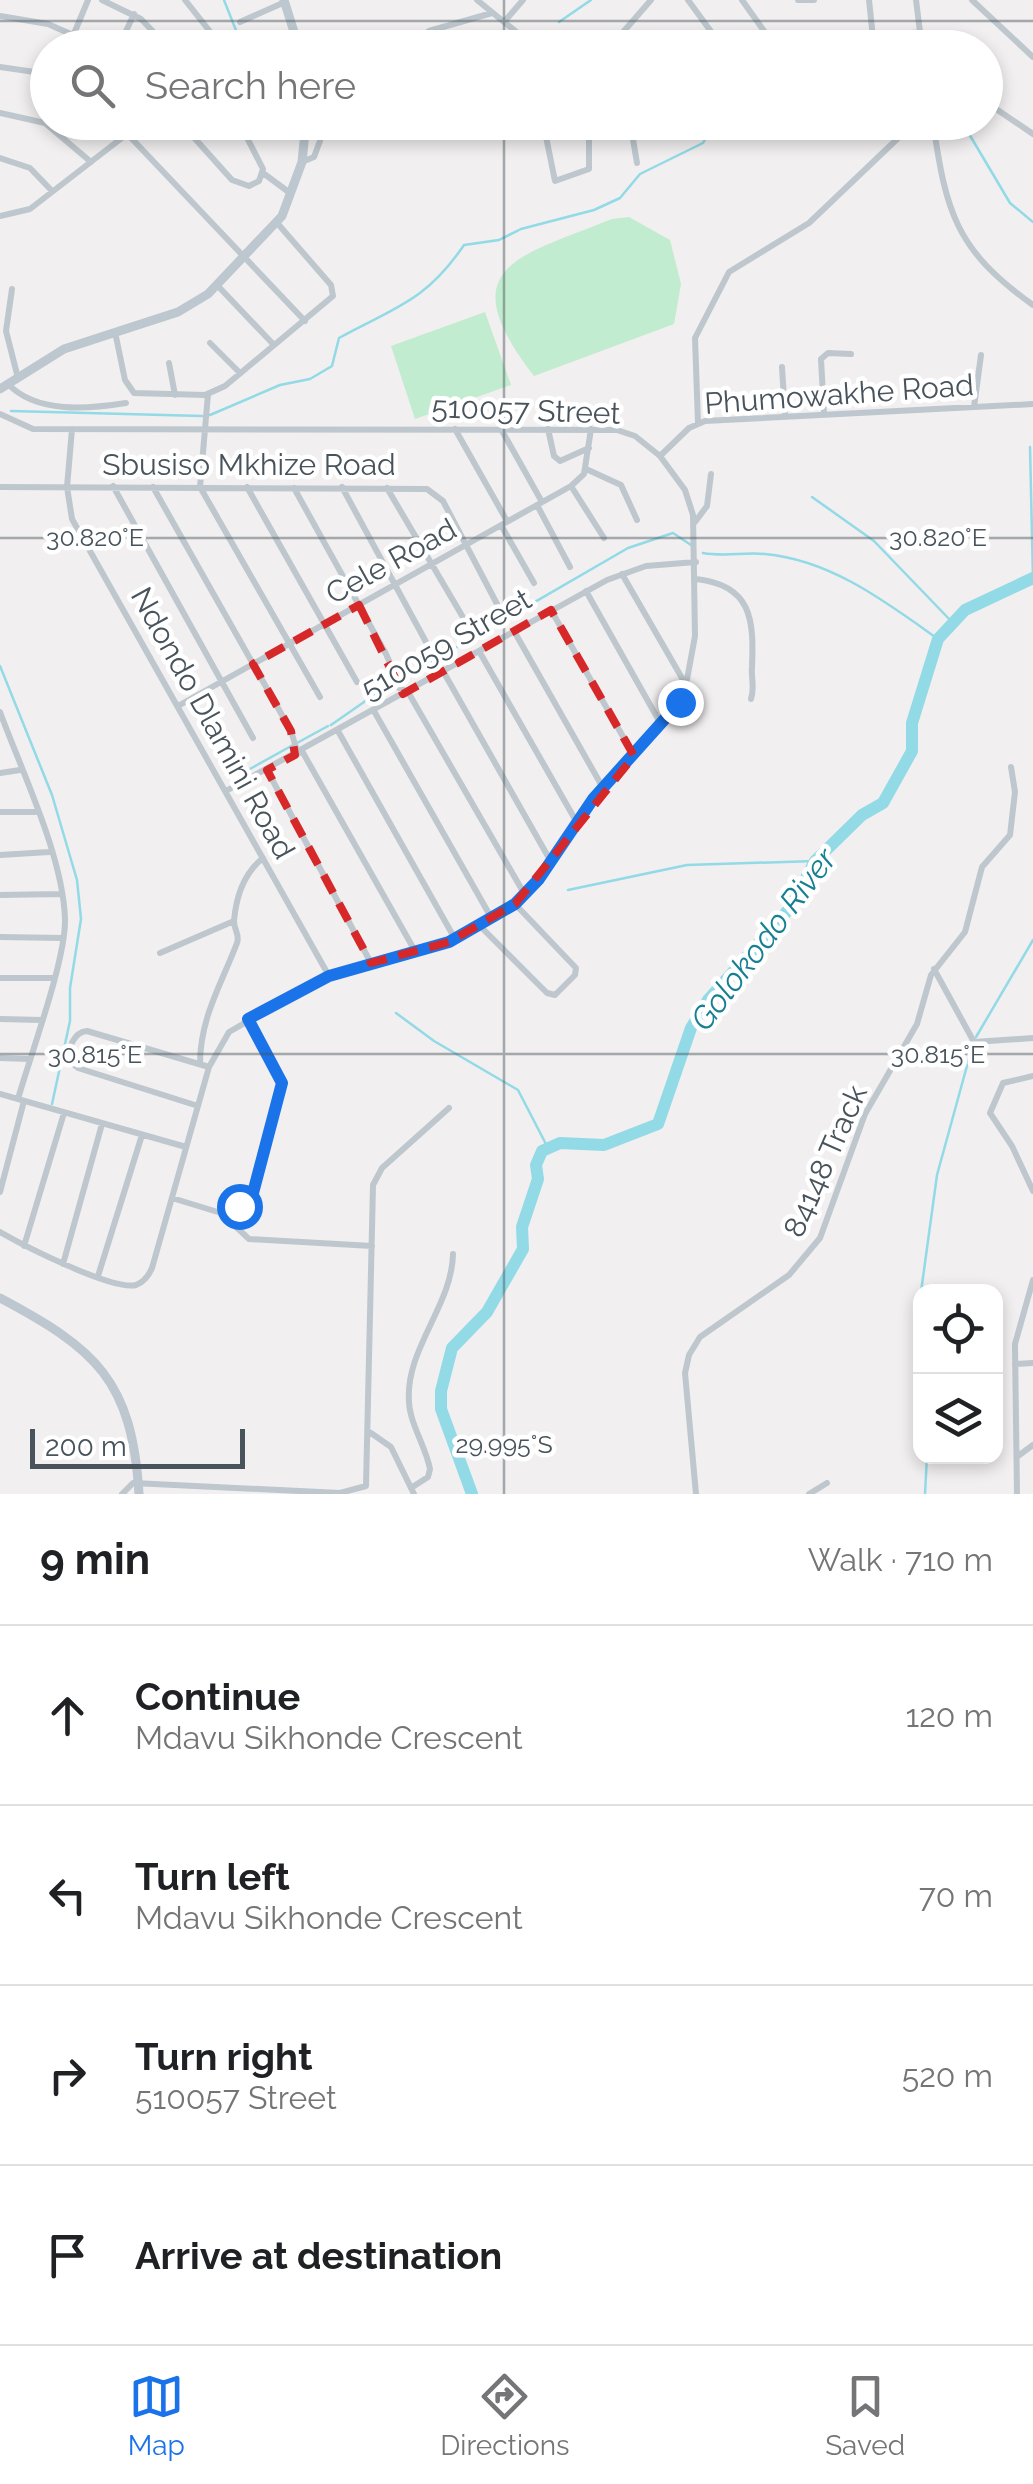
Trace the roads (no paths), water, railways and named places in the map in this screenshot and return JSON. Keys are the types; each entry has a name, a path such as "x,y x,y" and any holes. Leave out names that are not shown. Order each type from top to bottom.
{"street":[{"path":"76,30 88,0"},
{"path":"102,0 134,14 150,30"},
{"path":"184,0 208,30"},
{"path":"476,0 514,30"},
{"path":"504,22 524,0"},
{"path":"625,30 651,0"},
{"path":"688,0 710,30"},
{"path":"742,0 763,30"},
{"path":"798,0 814,0"},
{"path":"869,0 872,30"},
{"path":"916,0 920,30"},
{"path":"972,0 1033,57"},
{"path":"240,22 284,1 292,30"},
{"path":"432,30 492,13"},
{"path":"126,30 134,14"},
{"path":"0,16 62,30"},
{"path":"0,68 30,72"},
{"path":"0,114 30,120"},
{"path":"1003,114 1033,134"},
{"path":"65,140 91,162"},
{"path":"0,216 23,212 119,140"},
{"path":"133,140 243,259 274,284 305,321"},
{"path":"197,140 237,184 249,186 263,174"},
{"path":"247,140 263,174 292,194"},
{"path":"8,384 64,349 178,312 217,285 278,224 302,162 304,140"},
{"path":"302,162 314,157 320,140"},
{"path":"545,140 551,178 558,181 589,168 588,140"},
{"path":"633,140 637,163"},
{"path":"698,423 693,345 729,272 809,223 896,140"},
{"path":"935,140 941,181 953,220 990,272 1033,305"},
{"path":"0,158 30,168 52,191"},
{"path":"115,332 130,390 140,395 208,394 240,373 325,307 333,289 278,224"},
{"path":"217,285 274,345"},
{"path":"8,384 6,331 12,289"},
{"path":"210,343 240,373"},
{"path":"824,414 820,359 828,353 851,354"},
{"path":"974,407 981,356"},
{"path":"169,363 174,395"},
{"path":"782,367 785,416"},
{"path":"8,384 40,404 88,408 126,403"},
{"path":"208,394 200,487 320,697"},
{"name":"Phumowakhe Road","path":"660,456 698,423 1033,404"},
{"name":"510057 Street","path":"0,414 26,428 627,432 660,456 685,490 694,523 695,636 686,685 662,726 602,788 515,904 455,939 329,976 248,1019 223,1037 205,1065 198,1106 152,1268 139,1284 98,1276"},
{"name":"Ndondo Dlamini Road","path":"72,429 68,487 72,520 329,976"},
{"path":"455,429 534,582"},
{"path":"501,429 570,567"},
{"path":"548,429 554,456 560,460 589,448"},
{"path":"592,429 586,469 621,485 637,520"},
{"name":"Cele Road","path":"178,706 571,486 586,469"},
{"path":"694,523 707,506 711,474"},
{"path":"112,485 253,738"},
{"name":"Sbusiso Mkhize Road","path":"0,487 112,485 434,491 465,545"},
{"path":"571,486 604,538"},
{"path":"153,487 415,951"},
{"path":"246,487 357,682"},
{"path":"294,487 394,672 388,682 408,692 525,895"},
{"path":"342,488 426,642"},
{"path":"387,488 464,619"},
{"path":"465,545 498,604"},
{"name":"510059 Street","path":"226,791 586,590 646,566 696,562"},
{"path":"622,574 686,685"},
{"path":"696,578 723,583 745,605 756,645 751,699"},
{"path":"586,590 662,726"},
{"path":"550,610 634,756"},
{"path":"514,631 602,788"},
{"path":"479,651 576,821"},
{"path":"443,671 550,860"},
{"path":"374,711 492,919"},
{"path":"0,712 3,730 50,852 60,894 63,938 29,1059 0,1192"},
{"path":"338,731 455,939"},
{"name":"84148 Track","path":"696,1494 685,1373 689,1354 706,1332 789,1275 815,1247 865,1114 917,1024 934,969 965,932 982,867 1010,835 1015,792 1010,767"},
{"path":"0,773 20,770"},
{"path":"267,770 371,963"},
{"path":"0,812 36,812"},
{"path":"0,855 50,852"},
{"path":"198,1106 78,1068 68,1058 84,1030 205,1065 203,1024 239,939 234,922 246,876 264,858"},
{"path":"0,895 60,894"},
{"path":"480,926 547,993 555,994 576,968 515,904"},
{"path":"160,953 234,922"},
{"path":"0,937 63,938"},
{"path":"934,969 974,1042 1033,1038"},
{"path":"0,978 52,978"},
{"path":"0,1018 40,1020"},
{"path":"221,1213 246,1203 253,1193 282,1089 279,1073 248,1019"},
{"path":"0,1058 29,1059"},
{"path":"1033,1076 1003,1082 990,1113 1033,1191"},
{"path":"0,1094 186,1148"},
{"path":"122,1494 129,1483 139,1489 361,1490 369,1480 372,1186 377,1173 448,1108"},
{"path":"24,1246 64,1113"},
{"path":"63,1264 102,1124"},
{"path":"0,1232 63,1264 98,1276 142,1135"},
{"path":"172,1198 221,1213 249,1239 372,1246"},
{"path":"370,1433 391,1447 413,1491 430,1469 410,1410 410,1390 423,1340 451,1280 453,1254"},
{"path":"1017,1494 1015,1364 1018,1324 1033,1280"},
{"path":"0,1298 68,1336 109,1379 129,1422 139,1489"},
{"path":"1015,1364 1033,1363"},
{"path":"1017,1456 1033,1445"},
{"path":"809,1494 828,1483"}],"waterway":[{"path":"224,0 236,30"},
{"path":"559,22 591,0"},
{"path":"210,415 280,385 310,379 332,366 339,338 423,291 464,245 499,240 521,229 594,210 620,198 640,174 705,140"},
{"path":"973,140 1010,203 1033,222"},
{"path":"11,411 202,416"},
{"path":"1030,447 1033,578"},
{"path":"812,497 874,541 952,622"},
{"path":"393,684 628,548 673,533 691,545"},
{"path":"703,553 765,554 813,565 857,585 938,639"},
{"name":"Golokodo River","path":"472,1494 441,1409 441,1391 452,1348 487,1312 523,1249 522,1227 538,1179 536,1165 542,1151 560,1143 604,1145 658,1124 691,1028 708,1000 790,908 815,861 862,815 883,803 912,751 912,723 938,639 965,610 1033,578"},
{"path":"0,666 52,795 77,880 81,919 70,988 70,1021 52,1104"},
{"path":"331,725 387,686"},
{"path":"297,743 328,726"},
{"path":"248,770 293,745"},
{"path":"568,890 687,865 815,861"},
{"path":"976,1037 1033,940"},
{"path":"396,1013 434,1041 518,1090 548,1148"},
{"path":"922,1284 937,1175 973,1044"},
{"path":"925,1494 927,1464"}]}
